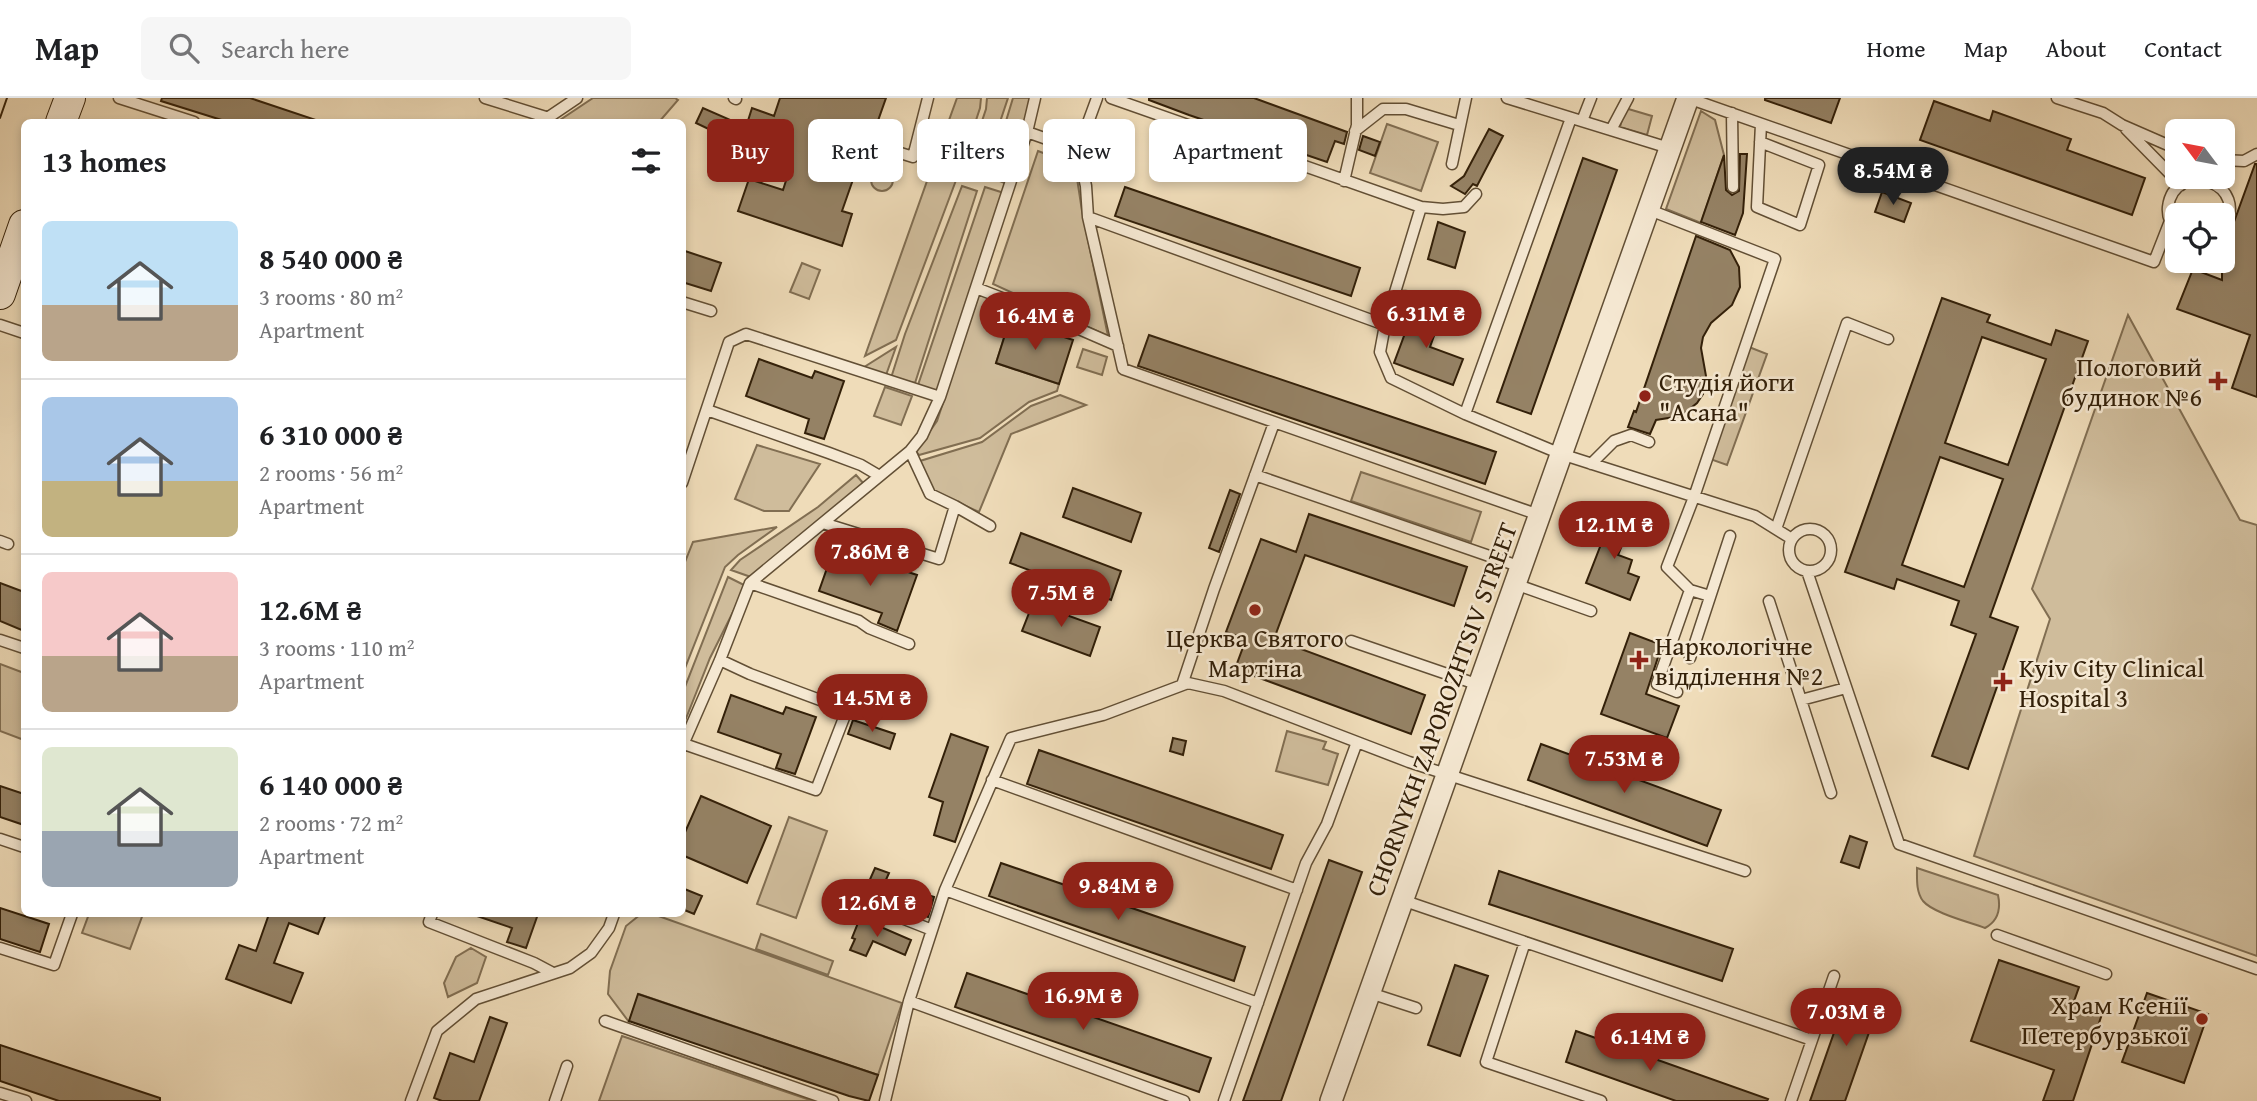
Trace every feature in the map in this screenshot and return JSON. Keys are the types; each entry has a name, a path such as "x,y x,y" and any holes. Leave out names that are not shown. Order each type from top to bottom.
{"street":[{"path":"62,119 70,98"},
{"name":"CHORNYKH ZAPOROZHTSIV STREET","path":"1331,1101 1688,98"},
{"path":"0,294 21,234"}],"lane":[{"path":"119,98 185,119"},
{"path":"485,98 542,119"},
{"path":"546,119 577,98"},
{"path":"903,154 913,158 928,98"},
{"path":"1029,124 1035,98"},
{"path":"1089,119 1097,98"},
{"path":"1111,98 1421,207 1464,207 1476,194"},
{"path":"1344,181 1355,131 1357,98"},
{"path":"1452,164 1466,98"},
{"path":"1507,98 1669,148"},
{"path":"1544,110 1548,98"},
{"path":"1465,414 1576,119 1591,98"},
{"path":"1611,130 1628,98"},
{"path":"1688,98 2154,262 2165,234"},
{"path":"2057,98 2103,113 2122,125 2165,144"},
{"path":"1355,131 1383,109 1406,109 1459,125"},
{"path":"1732,113 1733,187"},
{"path":"1760,142 1819,165 1800,225 1757,207 1760,142 1761,124"},
{"path":"2122,125 2165,169"},
{"path":"2235,161 2244,161 2257,154"},
{"path":"686,738 750,583 910,451 922,436 940,397 1011,182"},
{"path":"1085,182 1088,217 1123,369 1539,515"},
{"path":"1421,207 1385,325 1380,352 1391,378 1465,414 1561,454 1755,516 1792,539"},
{"path":"1647,209 1775,259 1694,497 1667,567 1690,590 1710,596"},
{"path":"1088,217 1385,325"},
{"path":"976,288 1118,346"},
{"path":"1395,295 1427,299"},
{"path":"686,303 711,311"},
{"path":"1776,529 1847,323 1888,339"},
{"path":"0,325 21,332"},
{"path":"686,471 729,342 746,334 940,397"},
{"path":"707,410 852,461 878,475"},
{"path":"1182,685 1274,423"},
{"path":"1591,464 1614,441 1631,435 1649,442"},
{"path":"910,451 930,494 990,526"},
{"path":"1255,475 1518,575 1591,611"},
{"path":"823,523 939,559 955,506"},
{"path":"1813,529 1826,536 1830,542 1831,554 1828,561 1817,570 1807,571 1794,564 1790,558 1789,546 1792,539 1803,530 1813,529"},
{"path":"1690,658 1730,536"},
{"path":"1807,571 1899,844 2257,970"},
{"path":"750,583 859,621 869,628 909,644"},
{"path":"1677,692 1657,684 1690,590"},
{"path":"1769,601 1831,793"},
{"path":"0,639 21,647"},
{"path":"1352,641 1479,685"},
{"path":"686,746 816,790 847,710 720,660"},
{"path":"888,1100 909,1001 945,890 1012,738 1103,715 1188,683 1224,691 1447,774 1745,871"},
{"path":"1801,700 1846,688"},
{"path":"1224,1101 1306,863 1327,824 1357,742"},
{"path":"992,780 1297,890"},
{"path":"0,839 21,846"},
{"path":"898,887 889,913 932,930"},
{"path":"945,890 1258,1003"},
{"path":"1402,900 1812,1040"},
{"path":"0,948 54,965 71,917"},
{"path":"431,917 429,922 551,972"},
{"path":"412,1101 437,1031 476,999 551,972 570,968 592,953 609,928 613,917"},
{"path":"1997,935 2106,974"},
{"path":"1525,942 1486,1062 1601,1101"},
{"path":"1791,1101 1834,976"},
{"path":"1370,993 1416,1008"},
{"path":"909,1001 1184,1101"},
{"path":"606,1021 833,1101"},
{"path":"555,1101 567,1066"},
{"path":"0,1093 26,1101"}],"shaded area":[{"path":"593,98 678,100 662,119 562,119"},
{"path":"957,98 981,98 976,119 949,119"},
{"path":"987,98 1008,98 1001,119 983,119"},
{"path":"1013,98 1032,98 1026,119 1007,119"},
{"path":"1625,108 1652,116 1647,135 1620,127"},
{"path":"1701,111 1715,120 1724,155 1701,223 1666,209"},
{"path":"1387,124 1438,142 1421,191 1370,173"},
{"path":"1038,151 1043,153 1043,182 1078,182 1108,336 993,284"},
{"path":"892,182 890,188 882,191 874,188 872,184"},
{"path":"927,182 955,182 896,340 865,356"},
{"path":"962,186 977,191 915,383 891,378 905,334"},
{"path":"985,187 1004,193 938,393 918,385"},
{"path":"802,263 820,270 809,299 790,292"},
{"path":"979,294 1016,307 996,363 1059,384 1057,391 1029,402 980,438 919,455 916,451 937,421"},
{"path":"2128,315 2240,520 2257,525 2257,956 1974,856 2050,619 2032,589"},
{"path":"896,347 886,375 861,369"},
{"path":"1749,347 1767,354 1727,465 1710,459"},
{"path":"1083,349 1107,357 1102,375 1077,367"},
{"path":"885,387 912,396 901,425 874,416"},
{"path":"1060,395 1086,405 1011,434 979,512 933,491 920,461 982,442 1031,406"},
{"path":"757,445 820,464 789,511 764,511 735,499"},
{"path":"1361,472 1481,512 1471,542 1351,501"},
{"path":"856,475 864,484 751,577 731,570 740,560 818,507"},
{"path":"777,527 725,567 686,665 686,560 693,542"},
{"path":"728,577 746,586 710,658 686,718 686,684"},
{"path":"0,664 21,672 21,739 0,731"},
{"path":"1287,731 1326,742 1323,749 1338,754 1328,785 1276,771"},
{"path":"789,817 827,831 796,918 757,904"},
{"path":"1917,868 1998,895 1999,910 1996,918 1985,928 1928,905 1919,894"},
{"path":"88,917 142,917 130,949 82,933"},
{"path":"637,917 661,917 902,1003 878,1075 639,994 629,1022 608,994 610,971 626,926"},
{"path":"761,934 833,961 828,975 756,949"},
{"path":"471,948 486,957 477,983 448,997 444,983 456,957"},
{"path":"622,1036 813,1101 599,1101"}],"building":[{"path":"162,98 250,98 313,119 218,119 161,101"},
{"path":"780,98 886,98 879,119 808,119 808,182 852,182 842,211 852,214 842,246 738,211 748,182 758,182 783,190 786,182 794,182 794,119 749,119 752,108 774,116"},
{"path":"1254,98 1347,132 1344,144 1335,141 1327,162 1307,155 1307,119 1201,119 1149,100"},
{"path":"1765,98 1840,98 1831,123"},
{"path":"1934,101 1990,121 1993,111 2071,139 2067,150 2145,178 2132,215 1920,140"},
{"path":"703,108 728,119 707,119 707,128 696,123"},
{"path":"1489,129 1503,136 1477,186 1473,184 1465,194 1451,186 1464,176"},
{"path":"1363,136 1380,142 1375,156 1359,150"},
{"path":"1740,154 1747,154 1743,213 1735,235 1701,222 1724,155 1726,190 1732,195 1739,191"},
{"path":"1583,158 1617,170 1531,414 1497,402"},
{"path":"2257,164 2257,397 2232,388 2250,335 2177,309 2191,273 2204,273 2222,280 2222,273 2235,273 2235,219"},
{"path":"1125,187 1360,268 1351,296 1115,216"},
{"path":"1882,192 1911,203 1904,222 1875,212"},
{"path":"1438,222 1465,232 1455,268 1428,259"},
{"path":"1696,236 1730,250 1739,267 1740,287 1732,305 1711,323 1703,337 1701,348 1706,376 1703,394 1697,403 1681,416 1656,420 1650,434 1628,427 1634,411 1636,412"},
{"path":"686,251 721,263 711,291 686,283"},
{"path":"1942,298 1990,315 1987,322 2051,345 2056,330 2088,341 1990,617 2018,627 1968,769 1932,756 1976,634 1951,625 1959,601 1897,579 1894,589 1845,572","holes":["1982,337 2046,359 2008,465 1945,443","1940,457 2003,479 1964,587 1902,565"]},
{"path":"1414,309 1440,319 1430,347 1463,359 1453,385 1394,363"},
{"path":"1010,319 1073,340 1059,384 996,363"},
{"path":"1149,335 1496,452 1485,484 1138,366"},
{"path":"759,359 812,378 815,371 844,381 824,439 805,433 809,419 746,396"},
{"path":"1073,488 1141,513 1131,542 1063,517"},
{"path":"1230,490 1240,494 1219,552 1209,548"},
{"path":"1614,511 1633,518 1618,555 1632,560 1628,573 1639,577 1630,600 1586,583"},
{"path":"1309,514 1467,567 1454,606 1305,555 1274,639 1425,695 1411,734 1235,669 1246,639 1226,632 1261,539 1296,552"},
{"path":"1021,533 1121,571 1111,600 1010,563"},
{"path":"832,554 885,572 887,565 917,575 897,631 878,623 882,613 819,591"},
{"path":"0,583 21,591 21,630 0,621"},
{"path":"1033,603 1100,627 1090,656 1022,631"},
{"path":"1630,633 1662,645 1646,694 1679,706 1667,738 1601,714"},
{"path":"731,695 783,714 786,707 816,717 795,774 776,768 781,754 718,732"},
{"path":"853,720 895,734 890,749 848,734"},
{"path":"951,734 988,747 955,842 934,835 943,802 929,797"},
{"path":"1173,738 1186,741 1183,755 1170,751"},
{"path":"1541,744 1721,810 1707,846 1528,780"},
{"path":"1039,750 1283,835 1271,869 1027,784"},
{"path":"0,786 21,793 21,824 0,817"},
{"path":"701,796 771,826 747,883 686,857 686,830"},
{"path":"1850,836 1867,842 1859,868 1841,862"},
{"path":"1329,860 1362,872 1281,1101 1243,1101"},
{"path":"1001,863 1245,947 1234,981 989,896"},
{"path":"875,868 889,873 881,901 865,896 864,893"},
{"path":"1499,871 1733,949 1722,981 1489,904"},
{"path":"686,890 702,896 694,914 686,911"},
{"path":"914,891 934,897 928,917 908,910"},
{"path":"0,908 49,924 40,952 0,939"},
{"path":"268,917 325,917 318,934 289,923 274,963 303,973 291,1003 226,979 239,945 256,951"},
{"path":"480,917 537,917 526,948 507,942 512,928"},
{"path":"860,918 911,940 905,955 873,941 866,956 850,950"},
{"path":"1999,960 2079,987 2073,1004 2102,1014 2073,1101 2043,1101 2054,1070 1971,1041"},
{"path":"1455,965 1488,976 1460,1056 1428,1045"},
{"path":"967,973 1211,1058 1199,1092 955,1007"},
{"path":"1849,990 1880,1001 1845,1101 1810,1101"},
{"path":"2147,993 2208,1014 2184,1083 2122,1062"},
{"path":"638,994 878,1075 869,1101 629,1021"},
{"path":"490,1017 507,1023 479,1101 442,1101 434,1098 450,1053 474,1062"},
{"path":"1576,1031 1768,1099 1676,1101 1566,1062"},
{"path":"0,1045 160,1098 160,1101 59,1101 0,1081"}],"tram line":[{"path":"0,118 7,98"}],"place":[{"name":"Пологовий будинок №6","path":"2218,381"},
{"name":"Студія йоги \"Асана\"","path":"1645,396"},
{"name":"Церква Святого Мартіна","path":"1255,610"},
{"name":"Наркологічне відділення №2","path":"1639,660"},
{"name":"Kyiv City Clinical Hospital 3","path":"2003,682"},
{"name":"Храм Ксенії Петербурзької","path":"2202,1019"}]}
